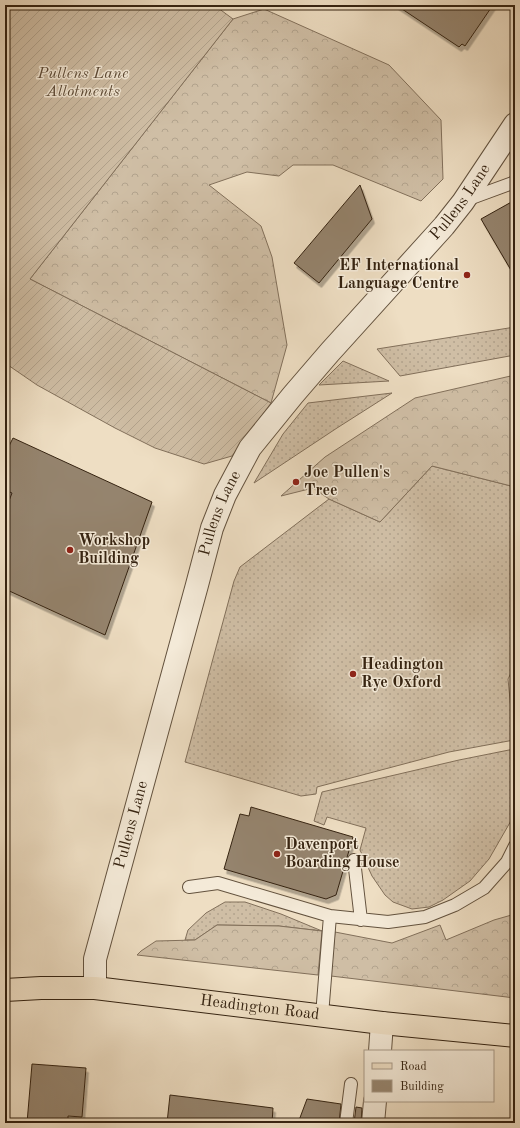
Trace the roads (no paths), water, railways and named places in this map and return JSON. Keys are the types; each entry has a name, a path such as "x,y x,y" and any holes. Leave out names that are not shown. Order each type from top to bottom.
{"main road":[{"name":"Headington Road","path":"5,990 95,988 382,1023 515,1036"}],"street":[{"name":"Pullens Lane","path":"95,988 95,959 212,528 225,495 250,448 293,395 444,226 463,202 515,124"},
{"path":"380,1050 382,1023"},
{"path":"373,1123 375,1102"}],"lane":[{"path":"463,202 515,182"},
{"path":"189,887 218,883 330,916 388,922 425,917 455,905 484,888 507,862 515,846"},
{"path":"354,860 360,920"},
{"path":"322,1015 330,916"},
{"path":"346,1123 351,1084"}],"place":[{"name":"EF International Language Centre","path":"467,275"},
{"name":"Joe Pullen's Tree","path":"296,482"},
{"name":"Workshop Building","path":"70,550"},
{"name":"Headington Rye Oxford","path":"353,674"},
{"name":"Davenport Boarding House","path":"277,854"}],"park label":[{"name":"Pullens Lane Allotments","path":"83,83"}]}
